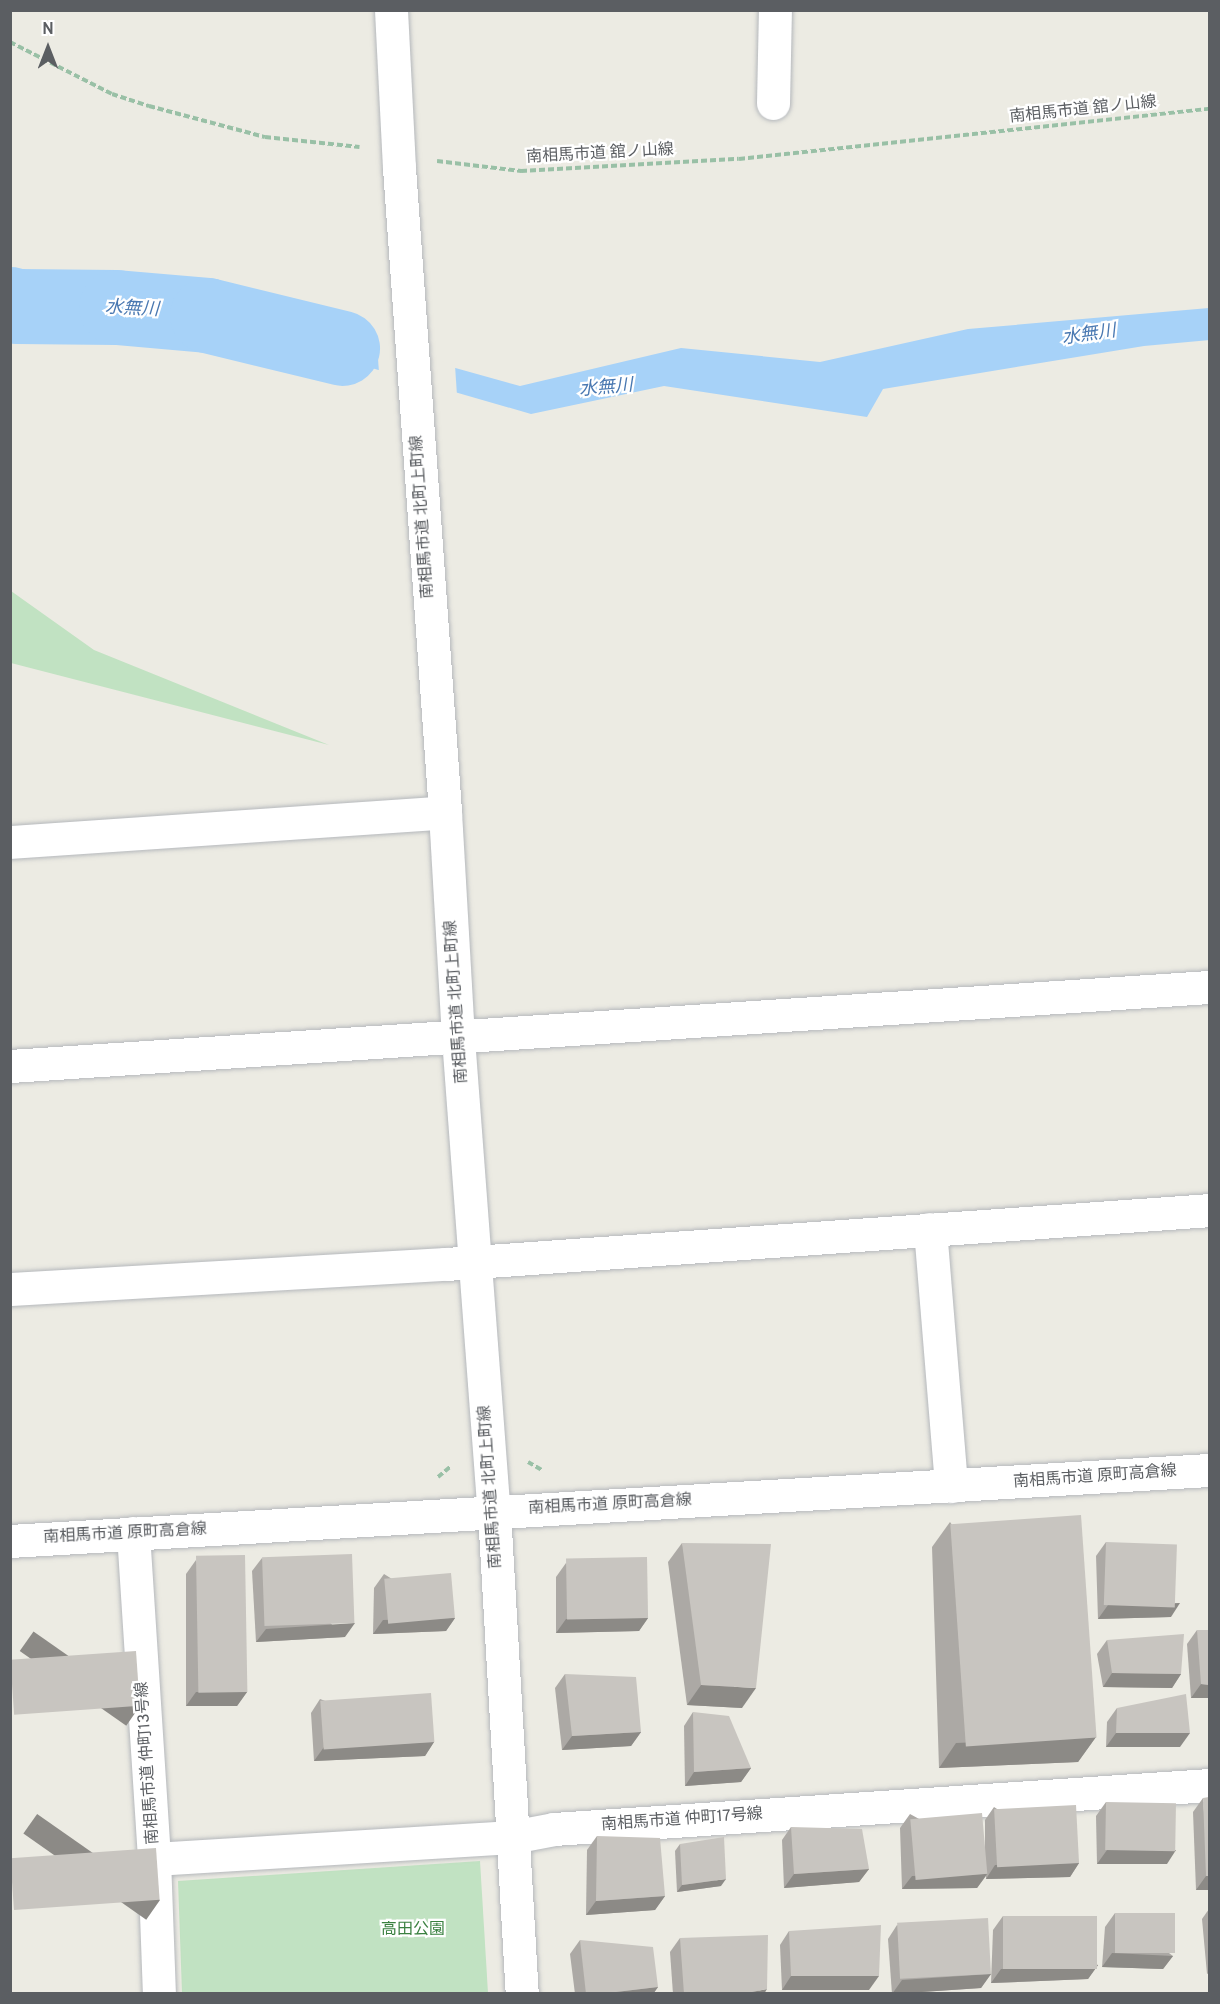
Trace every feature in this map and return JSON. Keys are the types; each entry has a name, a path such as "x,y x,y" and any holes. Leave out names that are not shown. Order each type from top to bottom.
{"street":[{"name":"南相馬市道 北町上町線","path":"391,10 399,161 445,812 458,1038 494,1512 522,1994"},
{"path":"773,103 775,10"},
{"path":"10,842 445,812"},
{"path":"10,1066 1209,987"},
{"path":"10,1289 476,1262 1209,1210"},
{"path":"930,1229 951,1486"},
{"name":"南相馬市道 原町高倉線","path":"10,1541 1209,1470"},
{"name":"南相馬市道 仲町13号線","path":"134,1533 154,1859 159,1994"},
{"name":"南相馬市道 仲町17号線","path":"154,1859 512,1837 554,1829 1209,1785"}],"path":[{"name":"南相馬市道 舘ノ山線","path":"10,42 112,94 206,123 265,137 399,161 422,160 521,171 739,159 1209,109"},
{"path":"522,1454 528,1462 548,1473"}],"green space":[{"path":"11,591 94,650 329,745 11,663"},
{"name":"高田公園","path":"480,1861 488,1993 182,1993 178,1881"}],"water":[{"path":"11,270 101,293 251,311 520,386 681,348 820,362 968,329 1209,308 1210,340 1144,346 883,389 867,417 664,386 531,414 237,329 250,311 153,318 17,320 11,318"}],"pier":[{"path":"377,343 455,365 457,396 379,373"}],"building":[{"path":"1081,1515 1097,1737 966,1747 950,1524"},
{"path":"1106,1542 1177,1544 1175,1607 1104,1605"},
{"path":"682,1543 771,1544 756,1688 701,1685"},
{"path":"352,1554 354,1623 264,1626 262,1557"},
{"path":"245,1555 247,1692 198,1693 196,1556"},
{"path":"647,1557 648,1618 567,1619 566,1558"},
{"path":"451,1573 455,1618 388,1624 384,1579"},
{"path":"1197,1630 1209,1630 1209,1685 1201,1684"},
{"path":"1184,1634 1181,1674 1112,1673 1107,1640"},
{"path":"136,1651 140,1706 14,1715 10,1660"},
{"path":"565,1674 636,1677 641,1732 572,1736"},
{"path":"431,1693 434,1742 324,1750 320,1701"},
{"path":"1186,1694 1190,1733 1116,1733 1117,1708"},
{"path":"693,1712 729,1716 751,1768 694,1772"},
{"path":"1209,1797 1209,1876 1206,1876 1203,1798"},
{"path":"1106,1802 1176,1803 1175,1851 1105,1850"},
{"path":"1076,1805 1079,1863 997,1867 994,1809"},
{"path":"982,1813 987,1874 916,1880 910,1819"},
{"path":"791,1827 862,1829 869,1869 794,1874"},
{"path":"597,1836 660,1838 665,1896 596,1901"},
{"path":"724,1837 726,1879 682,1885 680,1844"},
{"path":"156,1848 160,1900 14,1910 10,1858"},
{"path":"1115,1913 1175,1913 1175,1953 1115,1953"},
{"path":"1003,1916 1097,1916 1097,1969 1003,1969"},
{"path":"988,1918 991,1974 900,1979 897,1923"},
{"path":"881,1925 879,1976 791,1976 789,1931"},
{"path":"768,1935 767,1989 742,1994 684,1994 680,1938"},
{"path":"580,1940 653,1947 658,1987 586,1994"}],"waterway":[{"name":"水無川","path":"10,304 17,306 116,307 207,315 342,348"}]}
